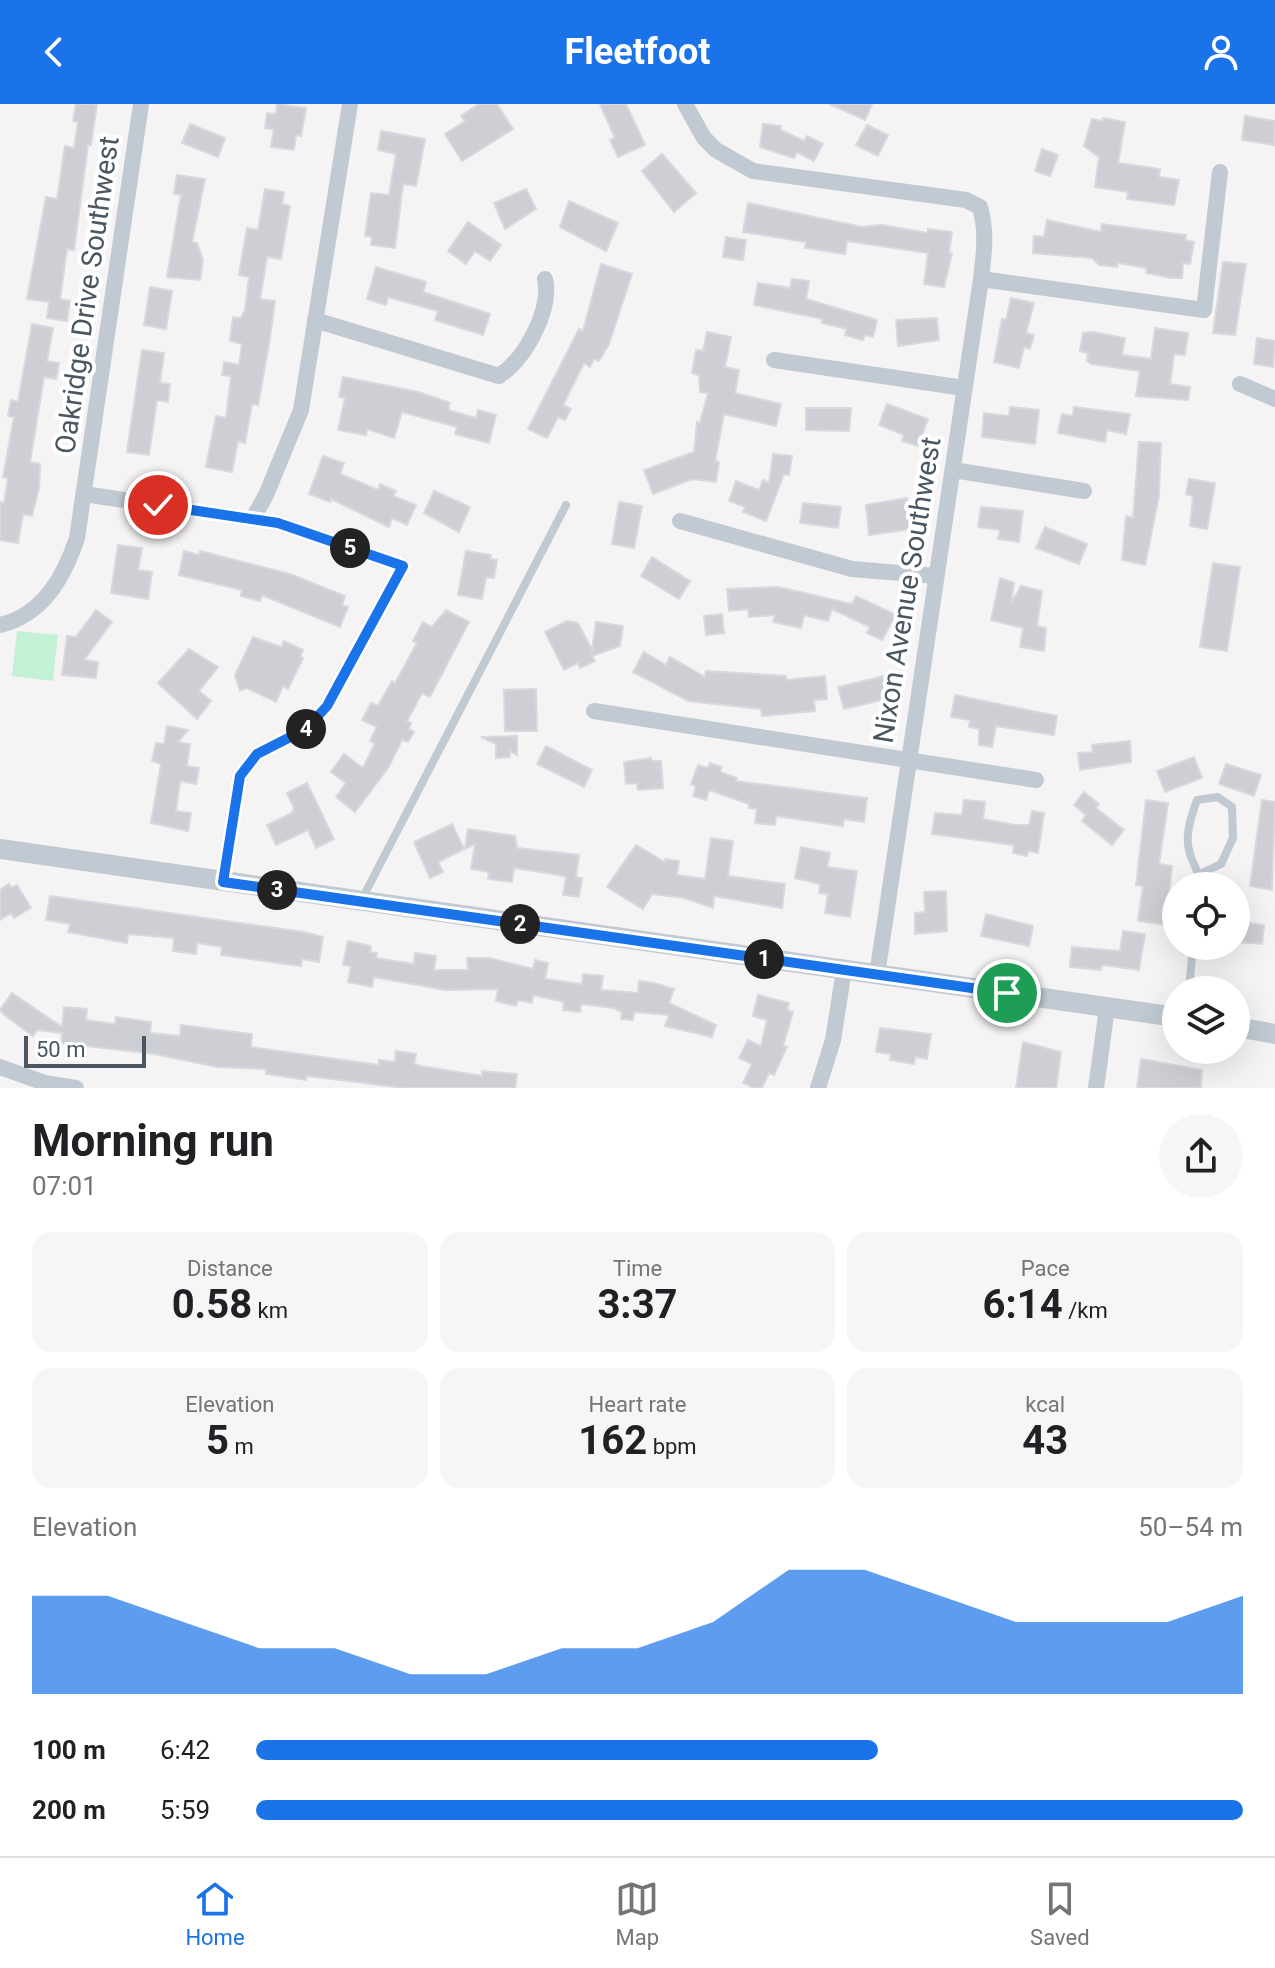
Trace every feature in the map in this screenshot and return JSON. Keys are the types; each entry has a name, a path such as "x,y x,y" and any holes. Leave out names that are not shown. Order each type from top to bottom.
{"street":[{"name":"Oakridge Drive Southwest","path":"0,625 35,608 56,585 77,538 141,104"},
{"path":"253,518 266,495 301,410 350,104"},
{"name":"Nixon Avenue Southwest","path":"685,104 710,144 734,163 753,171 966,200 980,207 982,213 986,242 981,279 877,975"},
{"path":"981,279 1204,310 1220,172"},
{"path":"315,320 499,376 517,361 541,315 546,302 545,279"},
{"path":"774,360 964,388"},
{"path":"1240,384 1275,399"},
{"path":"953,470 1084,491"},
{"path":"84,494 253,518 297,529 403,566 327,706 306,729 257,754 240,776 223,882"},
{"path":"680,521 852,569 936,576"},
{"path":"594,711 1036,780"},
{"path":"0,849 1162,1015"},
{"path":"818,1088 833,1040 844,970"},
{"path":"1096,1088 1107,1008"},
{"path":"1250,1030 1275,1034"},
{"path":"0,1067 45,1083 76,1088"}],"lane":[{"path":"361,902 566,505"},
{"path":"1218,797 1232,807 1233,838 1221,864 1200,874 1190,857 1189,827 1197,800 1218,797"}],"green space":[{"path":"17,631 58,635 53,681 12,676"}],"building":[{"path":"76,104 97,104 91,145 88,145 74,250 67,249 60,299 70,301 67,321 47,318 49,302 27,299 46,197 57,199 65,146 74,148 78,122 73,121"},
{"path":"277,104 306,108 301,136 296,135 294,150 271,147 274,129 265,128 267,113 276,114"},
{"path":"479,104 497,104 513,129 462,161 445,134 465,121 461,116"},
{"path":"600,104 626,104 645,145 618,157 610,140 615,138"},
{"path":"829,104 872,104 865,120"},
{"path":"1245,116 1275,121 1274,145 1242,140"},
{"path":"1103,118 1125,122 1118,163 1160,169 1159,177 1179,180 1174,205 1127,199 1128,192 1095,187 1099,157 1084,146 1092,119 1103,121"},
{"path":"190,124 225,138 218,157 182,143"},
{"path":"763,124 781,126 781,130 804,141 807,136 823,144 814,161 797,152 794,158 760,147"},
{"path":"867,125 888,135 878,156 856,145"},
{"path":"381,131 425,139 416,186 403,184 395,248 371,245 372,237 365,236 371,193 389,195 396,154 378,150"},
{"path":"1042,149 1058,155 1050,176 1035,171"},
{"path":"662,154 696,193 674,212 642,171"},
{"path":"177,175 205,179 192,242 197,243 203,260 200,280 167,277 181,195 174,194"},
{"path":"265,189 284,192 282,204 290,206 281,259 267,257 260,299 275,301 269,344 258,405 252,404 245,443 238,441 232,472 206,467 216,416 226,418 231,376 222,375 224,362 239,365 242,344 230,341 233,317 241,318 245,310 249,277 239,275 247,228 258,230"},
{"path":"526,189 536,209 505,229 494,203"},
{"path":"569,201 618,223 606,251 560,227"},
{"path":"748,203 862,227 882,225 928,233 928,229 952,232 949,253 952,253 944,287 924,284 928,253 847,241 845,254 805,248 806,242 743,232"},
{"path":"1047,220 1101,232 1102,224 1186,235 1185,240 1194,242 1190,264 1183,263 1182,278 1171,278 1146,273 1147,268 1118,263 1117,267 1099,265 1092,258 1033,253 1034,236 1044,237"},
{"path":"468,222 501,245 490,261 475,251 466,264 448,251"},
{"path":"726,237 746,240 743,260 723,257"},
{"path":"1223,262 1246,264 1235,335 1213,333"},
{"path":"601,264 632,274 609,344 599,361 594,359 590,367 584,363 563,405 571,409 565,420 558,417 547,438 528,429 579,329 583,331"},
{"path":"376,267 426,282 423,292 490,314 483,335 435,320 438,311 388,297 386,305 367,299"},
{"path":"792,279 809,281 806,299 877,320 873,337 865,335 863,340 845,335 847,329 822,323 823,319 754,305 758,283 790,288"},
{"path":"150,287 172,291 166,329 144,325"},
{"path":"1011,298 1034,303 1026,333 1034,335 1030,349 1024,347 1019,368 994,362 1002,319 1006,320"},
{"path":"937,318 939,340 898,346 896,320"},
{"path":"32,324 53,328 47,361 59,363 56,379 44,377 30,462 40,464 39,488 32,516 23,514 18,543 0,540 0,502 4,503 8,478 3,477 14,417 8,416 11,400 18,402"},
{"path":"1155,328 1188,333 1185,355 1174,354 1170,384 1190,387 1188,400 1136,396 1140,371 1092,364 1087,361 1088,353 1080,351 1083,333 1092,332 1125,338 1122,355 1151,359"},
{"path":"707,332 731,337 725,367 739,370 735,393 781,404 776,426 724,414 715,461 719,462 716,482 693,479 653,494 644,470 694,452 697,422 700,423 708,393 700,392 699,375 692,373 696,350 703,351"},
{"path":"1257,338 1275,341 1273,367 1254,364"},
{"path":"142,350 164,353 160,383 170,384 168,402 157,400 149,455 127,452"},
{"path":"343,377 419,392 450,403 448,410 476,418 478,410 496,415 489,443 455,434 457,427 402,412 394,438 367,429 366,435 338,430 345,398 339,397"},
{"path":"887,404 928,419 918,446 902,441 904,435 879,425"},
{"path":"1010,407 1039,410 1035,444 982,437 984,413 1009,416"},
{"path":"1074,407 1130,414 1126,434 1107,430 1105,442 1058,433 1062,414 1073,416"},
{"path":"806,408 851,408 849,431 806,430"},
{"path":"1139,442 1161,443 1159,496 1145,565 1122,560 1126,516 1133,518"},
{"path":"773,454 792,456 789,475 784,474 766,521 743,512 745,507 729,501 736,481 759,490 763,480 769,483"},
{"path":"323,456 344,463 340,474 378,490 380,484 396,491 393,496 416,505 407,525 392,518 389,527 331,499 330,502 309,494"},
{"path":"1189,479 1215,483 1207,529 1190,526 1193,496 1186,494"},
{"path":"434,491 470,507 459,532 424,513"},
{"path":"907,498 911,529 869,535 866,505"},
{"path":"619,502 642,506 634,548 612,544"},
{"path":"803,503 841,507 838,528 800,523"},
{"path":"981,507 1023,511 1019,542 998,539 1000,530 978,527"},
{"path":"1045,527 1087,544 1079,564 1036,548"},
{"path":"118,545 142,548 138,570 152,572 148,599 111,593"},
{"path":"184,551 199,555 200,551 290,574 345,596 342,605 348,607 340,627 262,595 260,601 241,596 242,590 179,575"},
{"path":"466,551 491,555 490,559 497,560 494,578 486,577 482,599 458,595"},
{"path":"652,557 690,581 679,599 641,576"},
{"path":"1213,563 1240,567 1227,651 1200,647"},
{"path":"1000,578 1014,583 1011,604 1021,586 1042,591 1037,626 1046,628 1044,651 1020,647 1023,628 991,620"},
{"path":"778,587 852,604 856,596 896,615 882,640 867,633 870,627 832,609 828,621 804,615 801,628 773,622 775,615 749,617 748,609 729,611 727,589"},
{"path":"96,610 112,622 84,660 98,662 96,678 62,675 67,636 76,637"},
{"path":"446,610 469,622 430,697 422,693 407,721 411,723 409,729 414,732 408,742 402,740 388,768 355,812 336,797 346,783 331,772 344,754 363,768 375,743 370,741 377,727 362,720 371,703 378,706 392,681 395,683 417,643 413,641 423,622 432,627"},
{"path":"722,614 724,633 706,635 704,616"},
{"path":"567,621 578,623 592,650 596,622 623,626 620,646 592,656 595,661 580,668 578,663 564,670 545,632"},
{"path":"253,637 281,647 284,641 303,650 300,657 303,658 288,689 283,686 276,702 247,688 240,691 235,675"},
{"path":"189,649 218,667 199,691 211,701 197,719 158,683"},
{"path":"644,652 666,665 670,657 705,677 706,671 786,676 786,680 825,676 827,699 814,700 815,711 762,716 761,709 688,701 633,672"},
{"path":"893,674 898,696 844,709 838,687"},
{"path":"536,689 537,731 505,731 504,690"},
{"path":"955,695 1057,716 1054,735 996,726 992,747 979,745 979,729 969,727 970,720 951,717"},
{"path":"167,726 188,730 178,742 190,744 187,766 199,768 196,784 180,781 176,811 191,813 188,831 151,823 161,764 152,761 156,743 164,744"},
{"path":"517,736 517,755 510,751 510,757 496,758 496,744 481,737"},
{"path":"1130,741 1131,762 1080,770 1078,753 1093,752 1092,745"},
{"path":"546,746 592,770 584,787 537,764"},
{"path":"1194,757 1202,778 1165,792 1157,771"},
{"path":"651,758 651,761 661,761 663,788 638,790 637,783 626,784 624,762"},
{"path":"710,763 722,767 720,772 737,778 736,781 867,798 864,822 844,819 843,826 776,816 775,825 755,823 757,809 749,808 749,804 709,790 706,800 693,796 696,786 691,784 698,765 708,768"},
{"path":"1226,764 1261,775 1254,796 1219,784"},
{"path":"307,783 334,839 316,848 308,830 276,845 267,825 292,813 294,808 287,793"},
{"path":"1084,792 1099,804 1096,808 1124,830 1112,845 1082,821 1086,815 1074,805"},
{"path":"964,800 985,802 983,819 1015,825 1029,825 1032,811 1044,813 1038,853 1028,851 1027,856 1013,853 1014,845 932,834 935,813 962,815"},
{"path":"1146,800 1168,803 1159,864 1172,866 1171,872 1162,872 1162,924 1138,921 1143,886 1136,885"},
{"path":"1262,800 1275,802 1272,890 1250,886"},
{"path":"452,824 464,849 438,862 443,872 430,878 414,842"},
{"path":"468,829 515,836 517,848 579,855 576,877 582,878 579,897 563,895 566,877 559,875 514,868 512,882 488,879 489,872 471,869 475,844 465,849"},
{"path":"711,838 733,841 728,876 785,884 782,908 714,896 713,908 684,898 652,894 643,909 607,887 636,845 665,862 665,859 679,861 677,875 705,879"},
{"path":"801,847 830,853 827,867 857,871 850,917 825,913 828,894 819,893 820,884 795,878"},
{"path":"9,884 11,888 17,885 31,908 14,918 11,913 0,920 0,890"},
{"path":"946,891 947,931 915,934 915,913 925,912 924,892"},
{"path":"50,896 304,932 323,937 319,962 302,959 301,966 221,955 222,947 197,943 196,954 173,951 174,938 128,934 127,943 68,932 70,924 46,920"},
{"path":"986,914 1033,926 1029,946 981,936"},
{"path":"1250,923 1264,925 1262,944 1250,943"},
{"path":"1123,931 1145,934 1139,970 1102,965 1101,970 1070,967 1072,947 1120,951"},
{"path":"348,941 371,946 370,952 377,953 376,958 414,964 415,953 436,956 434,970 468,970 467,958 489,958 533,969 535,960 548,963 545,979 582,984 583,974 603,976 601,990 638,993 639,981 654,983 674,989 669,1003 716,1025 712,1037 665,1026 669,1015 634,1012 633,1020 621,1019 622,1012 613,1008 581,1004 580,1012 563,1010 564,1002 533,995 532,1003 518,1000 516,1006 496,1001 498,989 445,990 374,977 372,987 348,982 351,966 343,965"},
{"path":"12,993 62,1027 64,1007 87,1009 86,1020 115,1024 116,1017 151,1022 150,1033 180,1036 181,1025 252,1034 251,1047 379,1065 379,1060 395,1062 396,1051 416,1054 414,1064 421,1066 482,1076 482,1071 517,1074 515,1088 405,1088 307,1076 306,1080 266,1074 266,1069 217,1067 155,1054 61,1043 62,1033 37,1030 33,1036 0,1010"},
{"path":"758,995 789,1003 787,1010 793,1012 783,1046 787,1047 774,1075 769,1073 762,1088 754,1088 743,1083 752,1064 739,1058 748,1040 761,1046 767,1020 753,1016"},
{"path":"880,1028 931,1034 927,1059 915,1057 914,1064 890,1060 891,1054 876,1052"},
{"path":"1023,1042 1061,1052 1056,1088 1016,1088"},
{"path":"1141,1059 1202,1070 1201,1088 1137,1088"}],"route":[{"path":"158,505 278,523 403,566 317,719 292,738 265,749 247,763 236,790 223,882 1007,993"}]}
